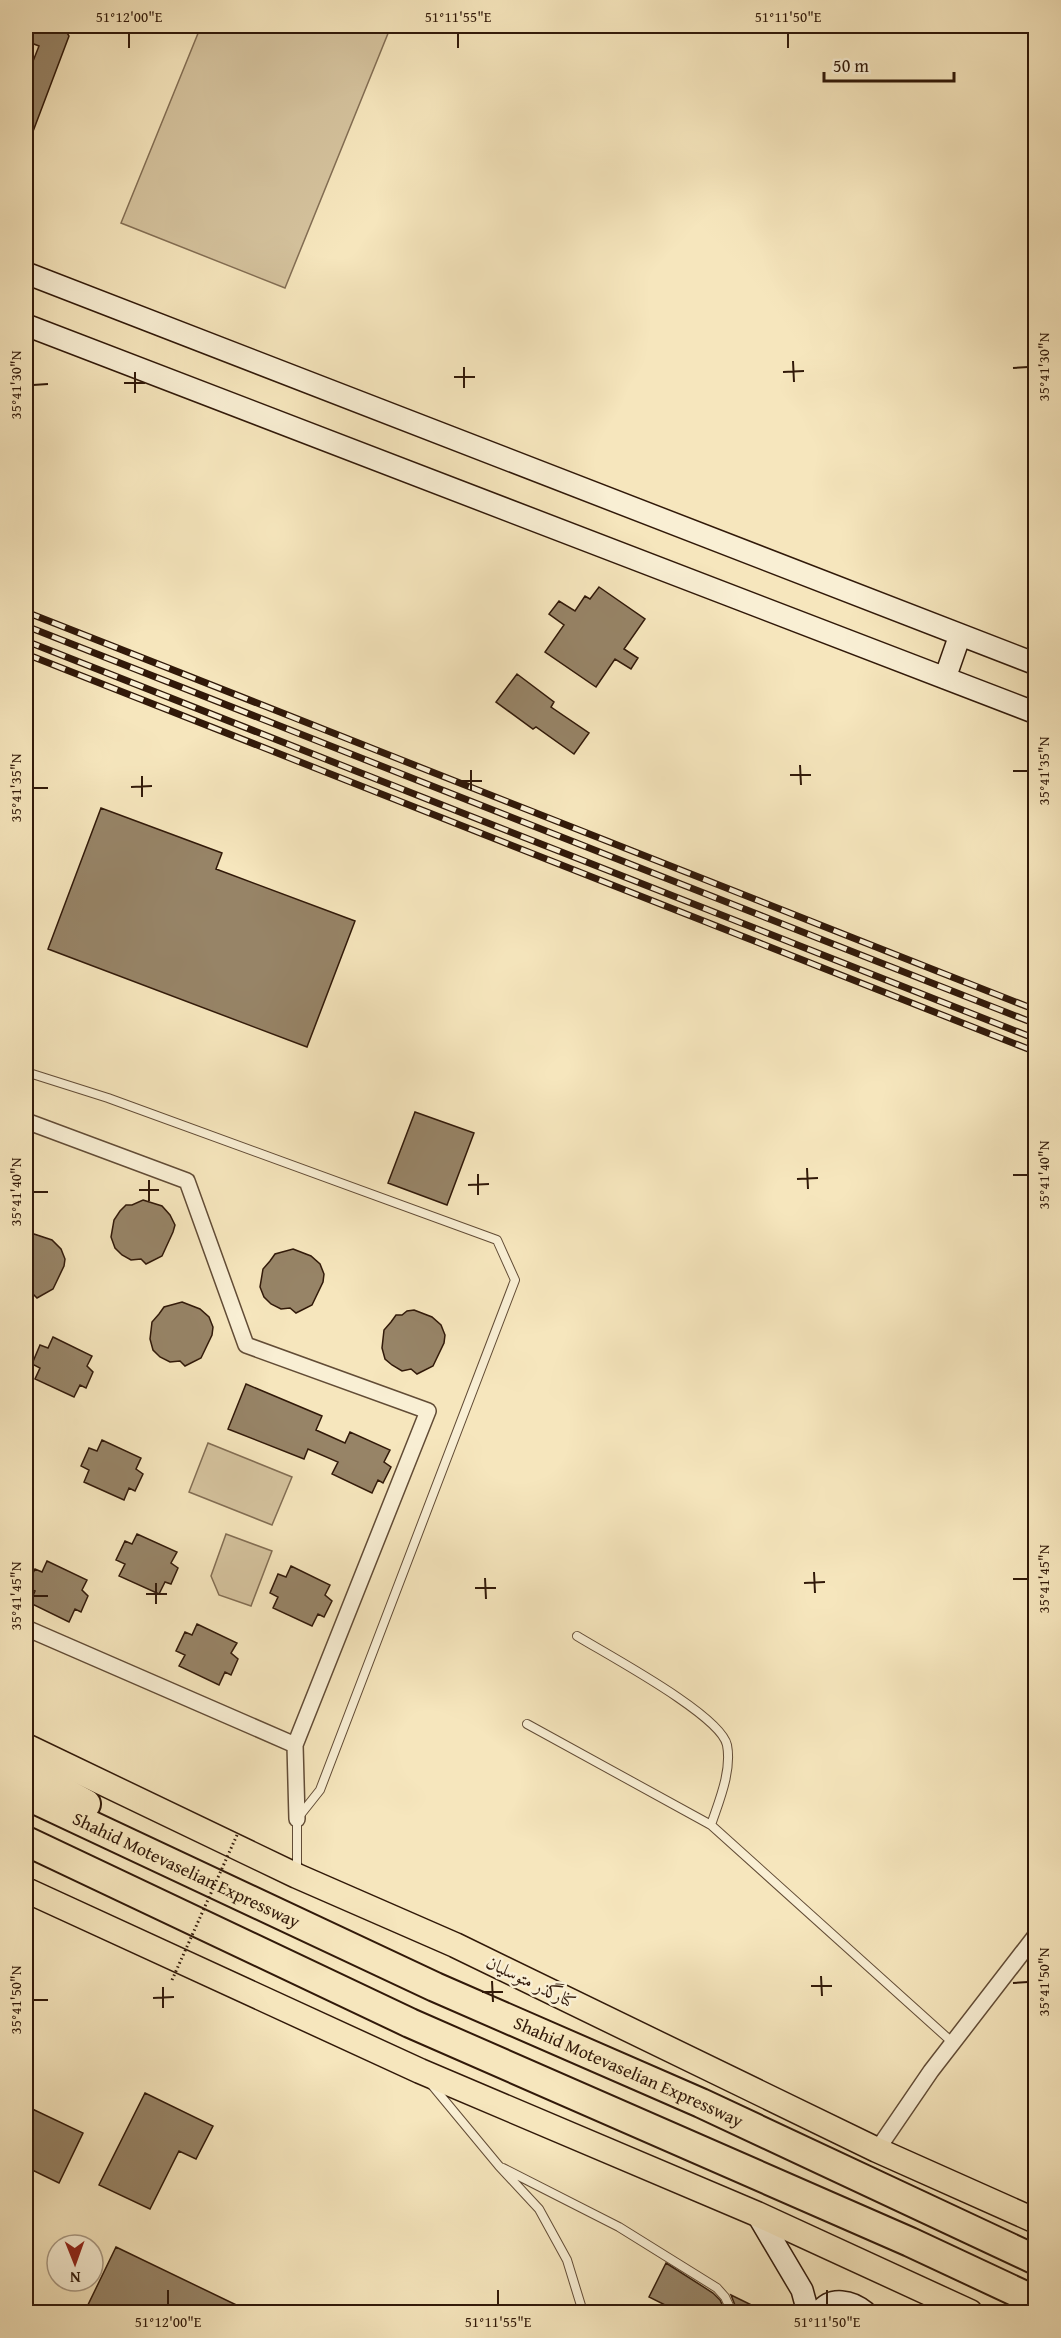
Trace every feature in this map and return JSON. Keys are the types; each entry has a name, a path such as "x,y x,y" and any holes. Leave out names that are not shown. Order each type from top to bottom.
{"highway":[{"path":"26,1771 77,1798 180,1868"},
{"name":"Shahid Motevaselian Expressway","path":"26,1795 435,1987 701,2103 1035,2260"},
{"path":"26,1841 410,2023 910,2242 1035,2301"}],"main road":[{"name":"کنارگذر متوسلیان","path":"26,1746 297,1876 455,1945 877,2150 1035,2222"},
{"path":"26,1890 420,2072 757,2214 970,2313"}],"street":[{"path":"26,273 1035,664"},
{"path":"26,325 1035,713"},
{"path":"945,678 960,634"},
{"path":"26,1121 187,1181 246,1345 428,1411 295,1744 297,1819"},
{"path":"26,1628 295,1744"},
{"path":"877,2150 952,2042 1035,1935"},
{"path":"757,2214 802,2290 808,2313"},
{"path":"820,2313 823,2308 836,2302 849,2302 865,2313"}],"lane":[{"path":"26,1072 108,1098 497,1240 515,1280 320,1790 297,1819 297,1876"},
{"path":"577,1636 697,1710 718,1730 727,1744 727,1760 724,1784 711,1825"},
{"path":"527,1724 711,1825 952,2042"},
{"path":"420,2072 539,2210 567,2260 583,2313"},
{"path":"499,2166 619,2227 717,2288 725,2297 732,2313"}],"path":[{"path":"172,1980 237,1835"}],"shaded area":[{"path":"201,26 391,26 285,288 121,223"},
{"path":"208,1443 292,1477 272,1525 189,1492"},
{"path":"226,1534 272,1551 251,1606 219,1595 211,1576"}],"building":[{"path":"26,26 63,26 69,36 26,150 26,79 39,46 26,41"},
{"path":"599,587 645,619 624,649 638,658 631,669 615,659 596,687 545,652 564,625 549,614 559,601 575,611 585,596 590,599"},
{"path":"517,674 554,702 551,707 589,733 574,754 536,727 533,729 496,702"},
{"path":"101,808 222,853 216,869 355,921 307,1047 48,949"},
{"path":"415,1112 474,1133 447,1205 388,1183"},
{"path":"143,1200 162,1206 175,1225 162,1256 146,1264 141,1259 131,1260 122,1255 115,1248 111,1237 114,1220 120,1211 126,1205"},
{"path":"34,1234 52,1240 61,1249 65,1259 53,1289 37,1298 32,1293 26,1294 26,1235"},
{"path":"293,1249 311,1256 320,1264 324,1274 323,1282 312,1305 296,1313 290,1308 281,1309 271,1304 264,1297 260,1287 263,1269 275,1254"},
{"path":"182,1302 200,1309 209,1317 213,1327 212,1335 201,1358 185,1366 180,1361 170,1362 160,1357 153,1350 150,1339 152,1322 164,1307"},
{"path":"414,1310 432,1317 441,1325 445,1335 444,1343 433,1366 417,1374 411,1369 402,1371 392,1365 385,1359 382,1348 384,1330 396,1315"},
{"path":"53,1337 92,1356 87,1366 93,1372 86,1388 80,1385 74,1397 35,1379 40,1368 32,1364 40,1345 48,1348"},
{"path":"246,1384 322,1416 316,1430 345,1443 350,1432 390,1450 384,1462 391,1467 383,1483 378,1480 372,1493 332,1474 338,1462 308,1449 304,1459 228,1429"},
{"path":"102,1440 141,1458 136,1469 143,1474 135,1491 129,1488 124,1500 84,1482 89,1470 81,1466 89,1448 97,1451"},
{"path":"137,1534 177,1552 171,1563 178,1568 171,1584 165,1582 159,1594 119,1576 125,1564 116,1560 125,1541 132,1544"},
{"path":"47,1561 87,1580 82,1590 88,1596 81,1612 75,1609 69,1622 30,1603 35,1591 26,1588 35,1569 42,1572"},
{"path":"291,1566 330,1585 325,1595 332,1601 324,1617 318,1614 312,1626 273,1608 278,1597 270,1593 278,1574 286,1577"},
{"path":"197,1624 237,1643 231,1653 238,1659 231,1675 225,1672 219,1685 179,1666 185,1655 176,1651 185,1632 192,1635"},
{"path":"145,2093 213,2126 196,2159 179,2151 150,2209 99,2185"},
{"path":"26,2106 83,2133 59,2183 26,2167"},
{"path":"116,2247 253,2313 84,2313 94,2293 105,2293 105,2270"},
{"path":"666,2263 713,2293 720,2300 726,2313 681,2313 649,2297"},
{"path":"731,2295 768,2313 738,2313"}],"railway":[{"path":"26,612 1036,1010"},
{"path":"26,626 1036,1024"},
{"path":"26,641 1036,1039"},
{"path":"26,654 1036,1052"}]}
